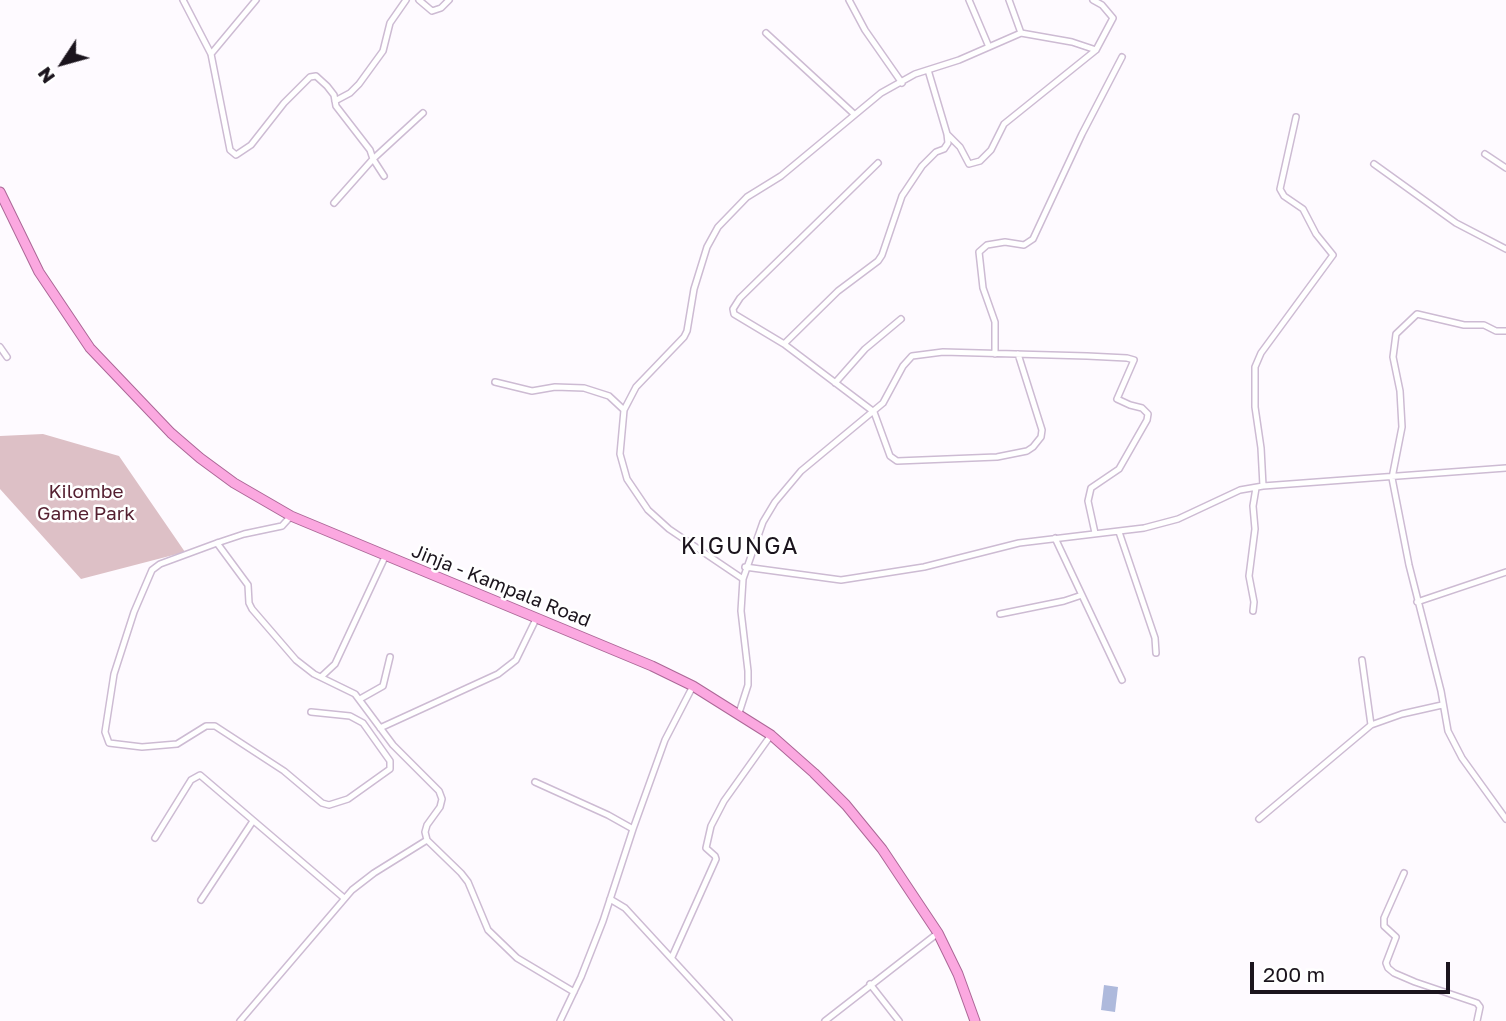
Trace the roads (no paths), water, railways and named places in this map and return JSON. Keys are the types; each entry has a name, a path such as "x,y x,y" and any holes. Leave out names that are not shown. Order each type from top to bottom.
{"highway":[{"name":"Jinja - Kampala Road","path":"0,192 39,272 90,348 110,372 200,458 234,483 291,516 652,666 693,686 771,735 846,805 889,859 938,933 958,974 975,1021"}],"street":[{"path":"183,0 211,54 230,150 236,155 251,145 284,103 310,77 316,76 334,95 349,125 370,150 384,176"},
{"path":"211,54 256,0"},
{"path":"335,101 351,93 383,51 390,23 406,0"},
{"path":"419,0 432,12 449,0"},
{"path":"849,0 865,30 902,83"},
{"path":"969,0 989,47"},
{"path":"1009,0 1021,33"},
{"path":"947,134 960,147 969,164 980,161 991,150 1004,124 1096,50 1113,18 1102,5 1093,0"},
{"path":"766,33 854,114"},
{"path":"743,579 669,528 648,510 627,479 620,454 624,410 636,387 684,337 699,270 718,227 747,197 781,176 881,93 928,70 960,60 1021,33 1080,44 1096,50"},
{"path":"995,354 995,322 983,288 979,252 987,245 1004,242 1024,245 1033,239 1082,134 1122,57"},
{"path":"784,344 838,291 878,261 902,196 922,166 948,143 928,70"},
{"path":"334,203 373,159 423,113"},
{"path":"1263,486 1255,399 1255,367 1261,354 1333,255 1316,234 1303,209 1284,196 1280,189 1296,117"},
{"path":"1485,153 1506,168"},
{"path":"878,163 740,298 733,309 734,314 784,344 874,412 890,456 897,461 998,457 1027,451 1038,442 1042,430 1018,354"},
{"path":"1374,164 1456,223 1506,249"},
{"path":"1506,331 1417,314 1396,334 1393,357 1400,391 1402,427 1392,478 1417,602 1452,741 1506,819"},
{"path":"835,383 865,349 901,320"},
{"path":"0,347 7,357"},
{"path":"739,713 746,694 748,671 741,611 743,579 745,567 764,522 801,471 883,403 903,366 912,356 943,352 1135,360 1117,399 1142,408 1148,414 1147,420 1119,469 1091,488 1088,501 1095,533"},
{"path":"495,382 532,391 555,387 584,388 610,396 624,410"},
{"path":"745,567 841,580 924,567 1019,542 1144,528 1178,519 1240,490 1263,486 1506,468"},
{"path":"1253,611 1249,576 1255,529 1253,506 1256,488"},
{"path":"291,516 282,526 244,534 160,564 148,577 114,674 105,732 109,743 115,745 177,744 205,726 215,726 284,771 328,805 348,799 390,769 386,754 363,723 350,716 311,712"},
{"path":"1119,532 1155,638 1156,653"},
{"path":"1055,538 1122,680"},
{"path":"217,543 248,584 252,609 296,660 307,670 343,687 360,699 393,745 439,791 442,799 440,807 426,825 426,840 468,883 488,930 517,958 574,992"},
{"path":"321,677 335,664 385,557"},
{"path":"1417,602 1506,572"},
{"path":"1000,614 1064,601 1082,594"},
{"path":"380,728 498,674 516,660 536,620"},
{"path":"360,699 383,686 390,657"},
{"path":"1362,660 1371,725"},
{"path":"560,1021 603,922 665,740 693,686"},
{"path":"1259,819 1371,725 1402,714 1442,705"},
{"path":"672,957 716,859 706,848 711,826 732,789 771,735"},
{"path":"155,838 191,780 200,775 344,898"},
{"path":"535,782 633,829"},
{"path":"201,900 253,821"},
{"path":"240,1021 344,898 368,877 426,840"},
{"path":"1404,873 1384,918 1384,926 1396,937 1386,963 1388,968 1415,982 1477,1003 1480,1007 1477,1021"},
{"path":"610,899 625,908 729,1021"},
{"path":"825,1021 938,933"},
{"path":"870,984 899,1021"}],"water":[{"path":"1104,985 1118,987 1115,1012 1101,1010"}],"district":[{"name":"KIGUNGA","path":"740,547"}],"park label":[{"name":"Kilombe Game Park","path":"86,503"}]}
